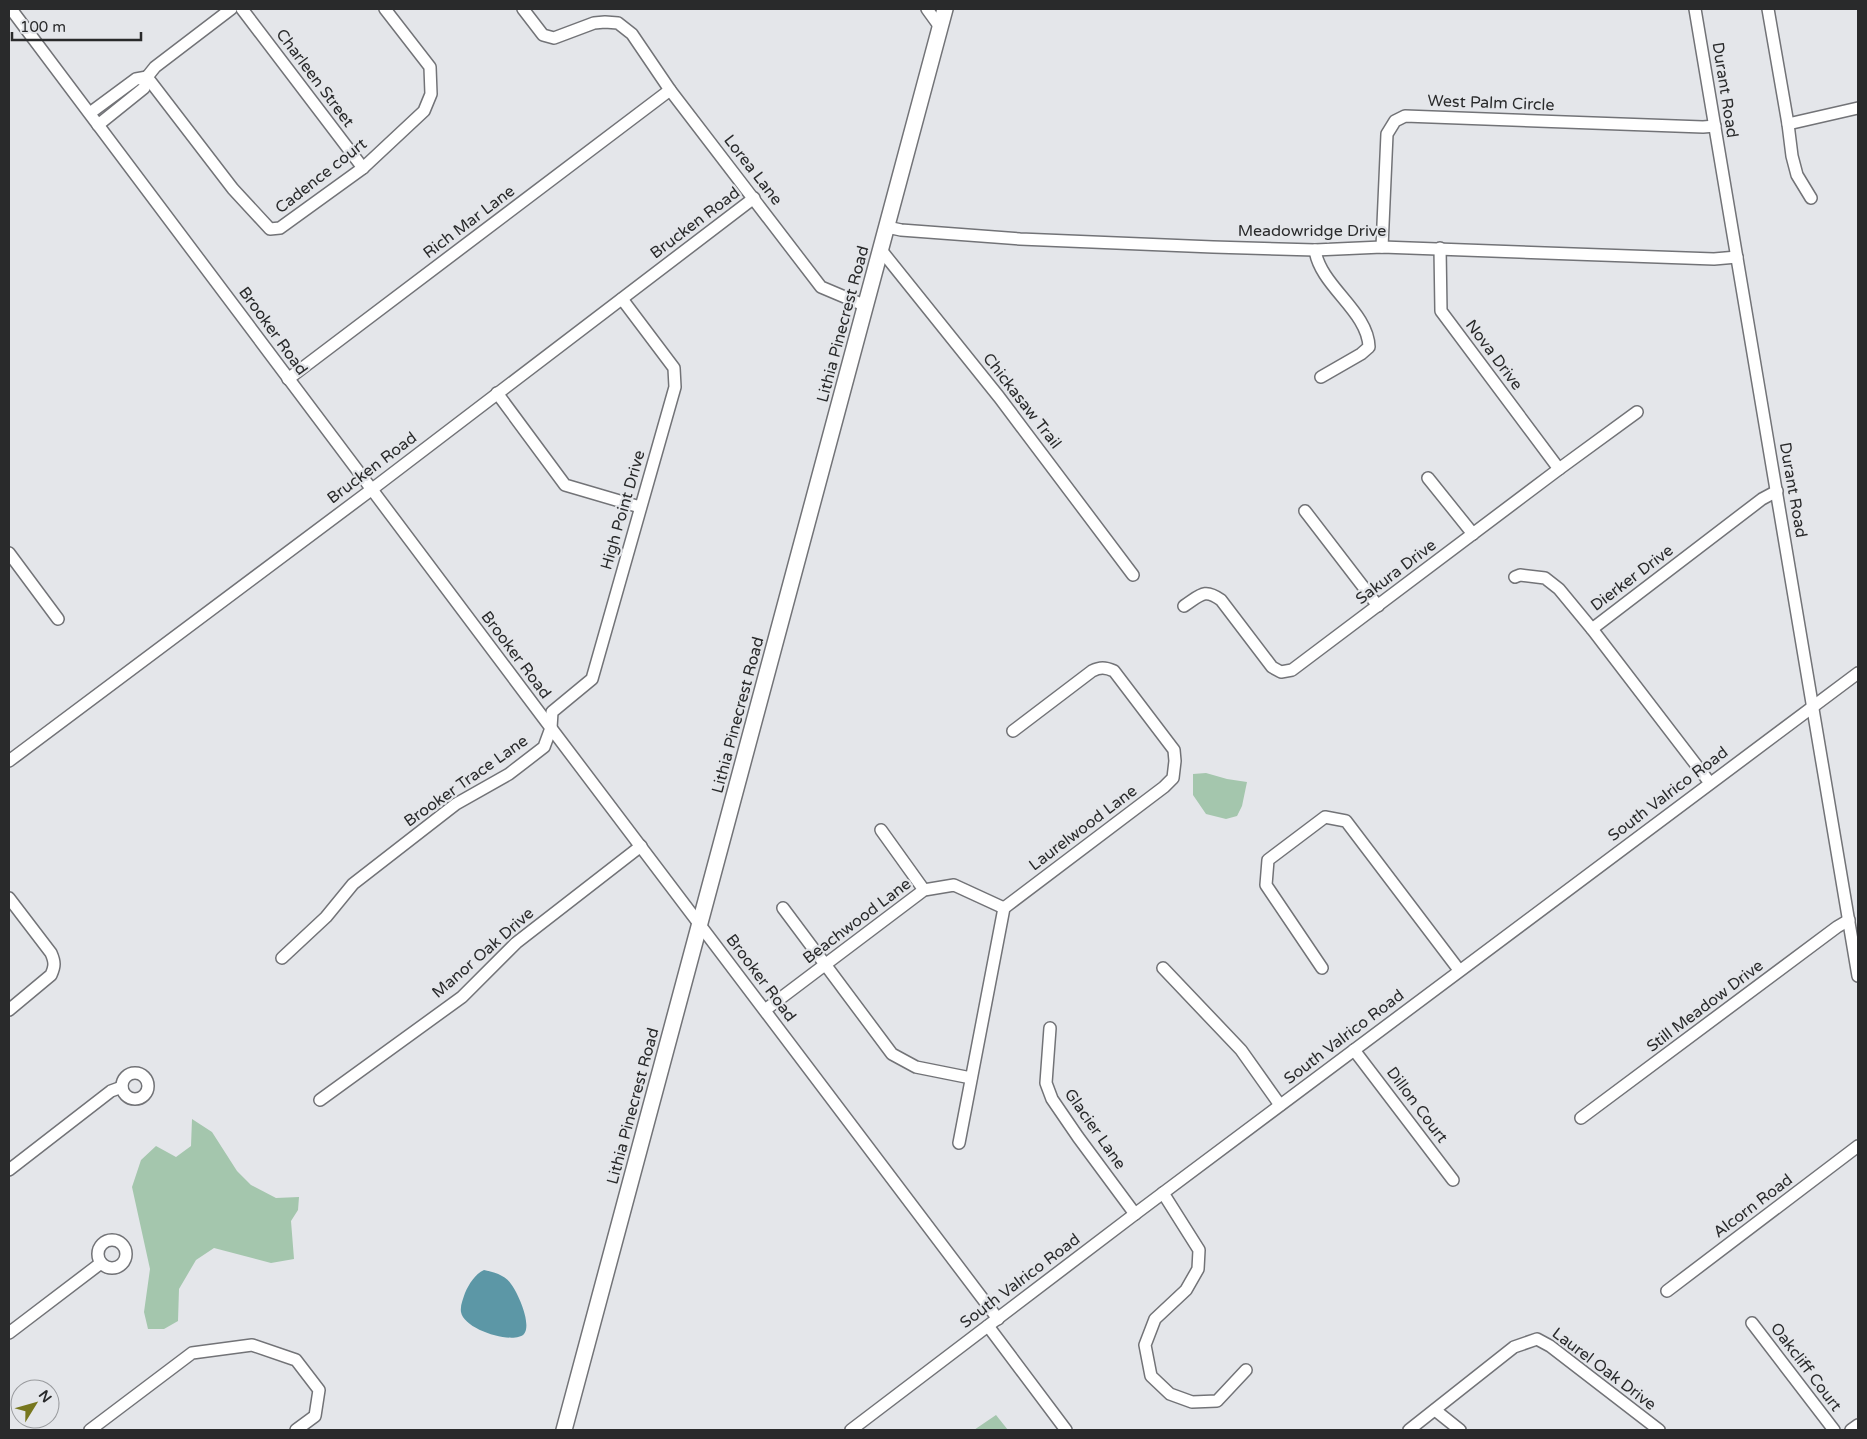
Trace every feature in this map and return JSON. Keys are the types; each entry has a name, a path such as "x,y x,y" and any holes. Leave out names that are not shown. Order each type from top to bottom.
{"main road":[{"name":"Lithia Pinecrest Road","path":"564,1430 945,9"}],"street":[{"path":"98,125 144,88 147,77 155,67 231,9"},
{"name":"Charleen Street","path":"242,9 363,168"},
{"name":"Cadence court","path":"147,77 233,189 270,229 280,228 363,168 424,111 431,94 430,67 385,9"},
{"name":"Lorea Lane","path":"523,9 543,35 554,38 594,23 605,22 618,23 632,34 670,90 821,287 866,306"},
{"path":"927,9 940,27"},
{"name":"Durant Road","path":"1696,9 1858,976"},
{"path":"1768,9 1792,156 1797,174 1811,198"},
{"name":"Brooker Road","path":"17,11 98,125 288,380 998,1318"},
{"path":"90,113 136,79 147,77"},
{"name":"Rich Mar Lane","path":"288,380 670,90"},
{"path":"119,92 127,102"},
{"path":"1788,124 1858,108"},
{"name":"West Palm Circle","path":"1382,246 1387,134 1395,121 1404,116 1715,126"},
{"name":"Brucken Road","path":"9,761 372,490 754,198"},
{"name":"Meadowridge Drive","path":"887,227 901,230 1020,239 1315,250 1382,246 1714,259 1737,257"},
{"name":"Nova Drive","path":"1440,248 1441,311 1559,468"},
{"name":"Chickasaw Trail","path":"881,250 999,397 1133,575"},
{"path":"1315,250 1318,264 1360,321 1369,337 1369,347 1362,354 1321,377"},
{"name":"High Point Drive","path":"550,728 552,712 592,679 675,387 674,368 622,299"},
{"path":"497,393 565,484 640,507"},
{"name":"Sakura Drive","path":"1184,606 1202,594 1211,594 1221,600 1272,667 1281,672 1292,670 1559,468 1637,412"},
{"path":"1428,478 1473,534"},
{"name":"Dierker Drive","path":"1710,783 1592,628 1762,499 1777,491"},
{"path":"1305,511 1378,606"},
{"path":"9,553 58,619"},
{"path":"1515,577 1520,575 1545,578 1559,589 1592,628"},
{"name":"Laurelwood Lane","path":"1004,908 1164,787 1172,778 1175,762 1174,750 1114,671 1108,668 1092,671 1013,731"},
{"name":"South Valrico Road","path":"851,1430 1459,970 1858,673"},
{"name":"Brooker Trace Lane","path":"282,958 326,917 353,884 456,804 509,774 544,747 550,728"},
{"path":"1322,968 1266,884 1268,860 1325,817 1346,822 1459,970"},
{"path":"880,830 924,890"},
{"name":"Manor Oak Drive","path":"320,1100 462,997 516,943 641,846"},
{"name":"Beachwood Lane","path":"765,1010 924,890 954,885 1004,908"},
{"path":"9,898 51,953 54,961 51,975 9,1010"},
{"path":"782,908 892,1054 916,1067 971,1078"},
{"path":"959,1143 1004,908"},
{"name":"Still Meadow Drive","path":"1581,1118 1837,927 1849,920"},
{"path":"1163,968 1241,1050 1280,1105"},
{"name":"Glacier Lane","path":"1050,1028 1046,1083 1052,1099 1135,1214"},
{"name":"Dillon Court","path":"1354,1050 1453,1180"},
{"path":"9,1170 111,1091 122,1087"},
{"name":"Alcorn Road","path":"1667,1292 1858,1146"},
{"path":"1163,1193 1199,1250 1198,1269 1186,1290 1155,1319 1145,1345 1151,1376 1170,1394 1192,1402 1217,1401 1246,1370"},
{"path":"9,1333 101,1263"},
{"name":"Oakcliff Court","path":"1752,1323 1834,1430"},
{"path":"988,1326 1066,1430"},
{"name":"Laurel Oak Drive","path":"1409,1430 1514,1347 1537,1339 1550,1346 1659,1430"},
{"path":"90,1430 192,1353 252,1345 296,1360 319,1390 315,1416 296,1430"},
{"path":"1435,1410 1460,1430"},
{"path":"1851,1430 1858,1424"}],"green space":[{"path":"1206,773 1247,782 1242,806 1237,816 1226,819 1206,814 1193,795 1193,774"},
{"path":"192,1119 212,1132 237,1171 251,1185 276,1198 299,1197 298,1210 291,1221 294,1259 271,1263 214,1248 196,1260 179,1289 178,1321 164,1329 148,1329 144,1312 150,1269 132,1187 141,1160 156,1146 176,1157 191,1146"},
{"path":"996,1415 1008,1430 974,1430"}],"water":[{"path":"484,1270 502,1276 514,1288 526,1323 524,1334 519,1337 500,1337 490,1334 471,1325 464,1319 461,1310 465,1293 468,1286"}]}
